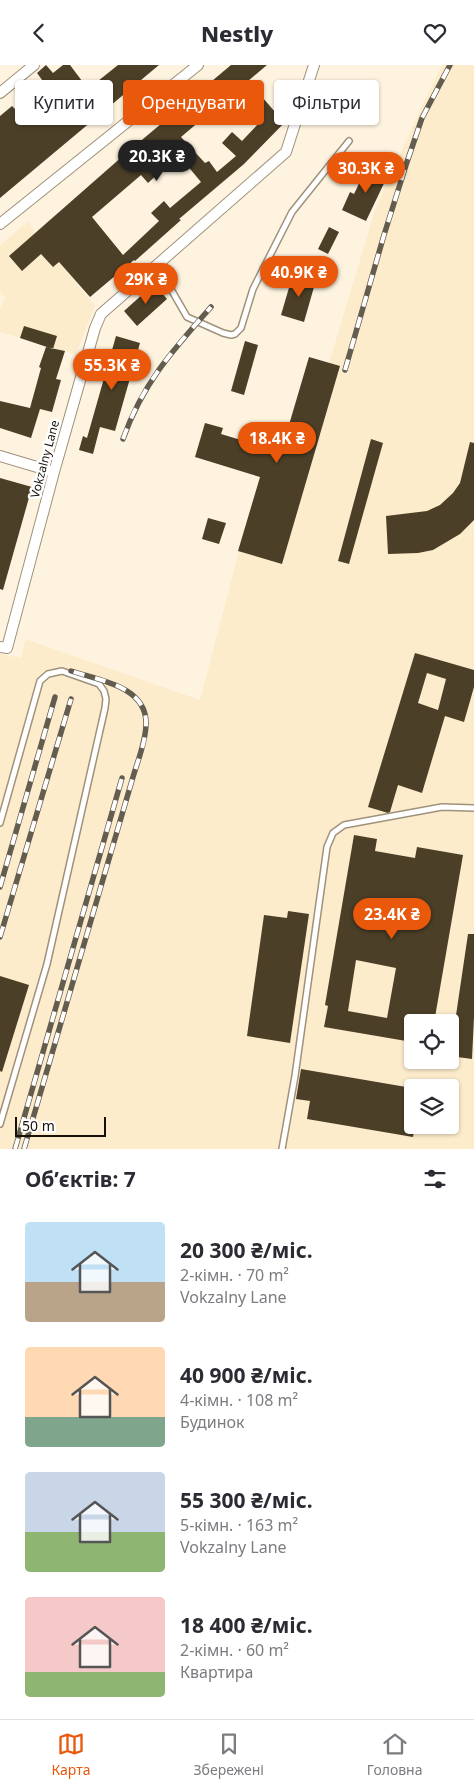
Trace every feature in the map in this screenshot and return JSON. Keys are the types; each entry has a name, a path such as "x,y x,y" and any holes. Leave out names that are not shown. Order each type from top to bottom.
{"street":[{"path":"0,93 34,65"},
{"name":"Vokzalny Lane","path":"4,647 95,328 101,314 286,152 314,65"},
{"path":"0,224 191,67"},
{"path":"0,456 54,472"}],"lane":[{"path":"153,268 168,283 187,317 223,333 235,334 240,328 253,289 292,212 349,141"},
{"path":"0,823 40,681 48,674 62,671 99,683 106,699 47,964 0,1124"},
{"path":"282,1149 295,1076 327,847 333,833 344,825 442,807 474,808"}],"shaded area":[{"path":"442,65 474,65 474,1149 0,1149 0,654 21,658 25,639 200,700 239,551 282,563 340,367 329,363 375,210"},
{"path":"29,221 35,233 95,306 76,354 0,332 0,309 5,297 0,292 0,245"}],"building":[{"path":"46,65 53,73 63,65 70,65 81,80 42,80 37,73"},
{"path":"118,65 159,65 141,80 123,80 123,95 113,103 113,80 99,80"},
{"path":"231,65 267,65 249,80 213,80"},
{"path":"264,99 274,111 274,125 282,125 244,164 179,219 181,220 135,261 90,297 59,262 53,267 41,254 22,271 9,256 160,125 195,125 181,137 205,163 209,161 217,172 236,156 222,143 232,132 242,141 257,125 264,125","holes":["171,146 201,182 170,208 164,201 151,213 159,221 123,255 92,217 141,175 148,183 160,172 152,162"]},
{"path":"12,106 15,109 15,125 87,125 0,198 0,116"},
{"path":"368,165 388,175 366,221 342,210 350,192 354,194"},
{"path":"329,227 339,232 328,254 318,249"},
{"path":"293,274 316,280 304,322 281,315"},
{"path":"154,284 167,299 137,326 124,311"},
{"path":"24,326 57,336 53,349 20,338"},
{"path":"116,336 140,343 115,431 100,427 93,454 79,450 83,436 87,438"},
{"path":"245,341 258,345 244,395 231,391"},
{"path":"46,347 65,351 56,379 61,380 52,412 40,409 31,438 0,428 0,401 30,408 41,368 39,367"},
{"path":"309,357 340,366 282,564 238,551 260,477 195,457 205,423 223,428 221,434 281,452"},
{"path":"371,439 383,443 349,564 338,561"},
{"path":"470,442 474,443 474,520 460,534 433,550 418,553 388,554 386,516 427,511 440,505 453,493 460,483"},
{"path":"0,478 32,487 3,590 0,589"},
{"path":"208,518 226,523 219,544 202,539"},
{"path":"415,653 474,670 474,687 464,722 445,716 422,793 398,785 390,812 368,807","holes":["427,673 446,679 438,710 418,703"]},
{"path":"354,835 377,839 375,851 415,858 417,847 463,855 436,1014 404,1014 404,1041 324,1027 328,1006 325,1005","holes":["356,960 396,968 387,1018 348,1011"]},
{"path":"288,911 309,914 290,1043 247,1036 264,915 287,918"},
{"path":"468,934 474,934 472,1059 459,1057 459,1014 456,1014"},
{"path":"0,976 29,985 2,1072 0,1071"},
{"path":"301,1069 404,1087 404,1134 414,1134 413,1137 307,1119 310,1101 296,1099"}],"railway":[{"path":"345,370 384,235 422,118 450,65"},
{"path":"123,439 149,384 171,353 211,307"},
{"path":"24,1149 146,730 144,711 130,693 107,682 71,671"},
{"path":"0,887 55,697"},
{"path":"0,937 71,699"},
{"path":"15,1149 122,778"}]}
